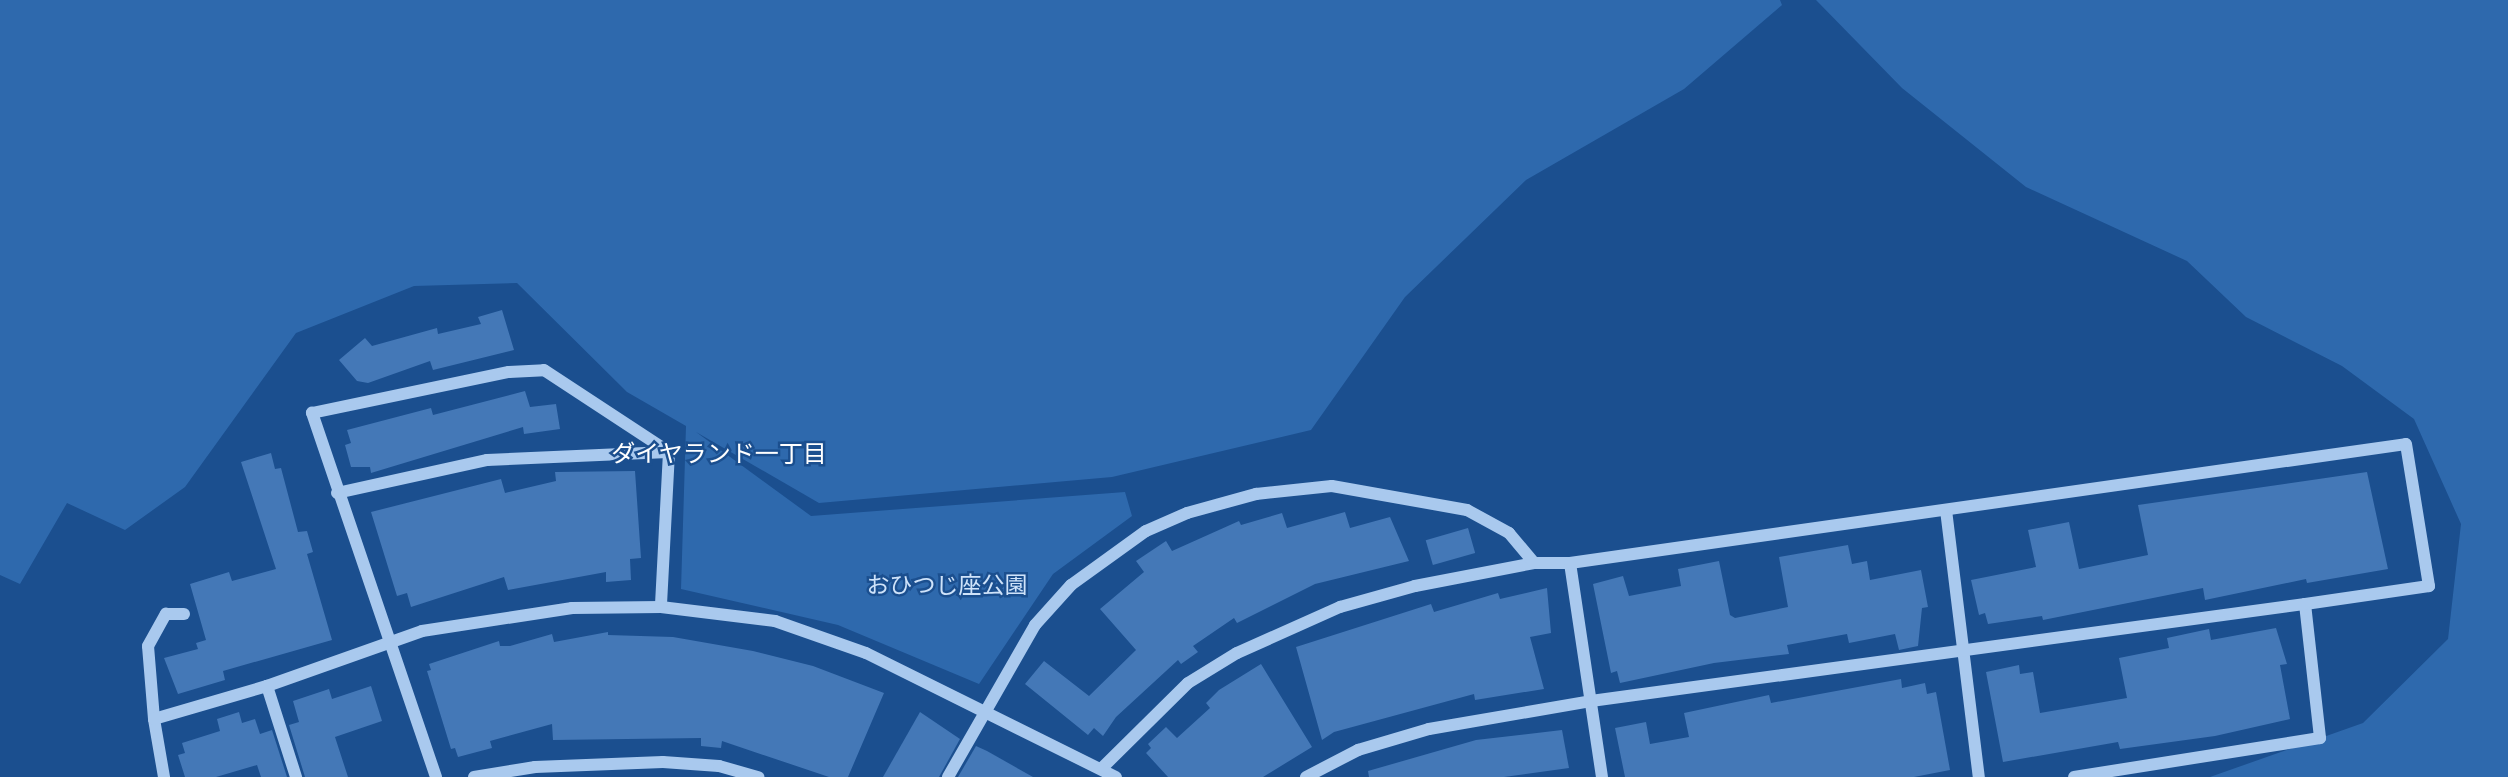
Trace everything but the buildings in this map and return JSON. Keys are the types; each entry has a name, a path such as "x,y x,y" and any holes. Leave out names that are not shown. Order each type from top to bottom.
{"street":[{"path":"436,777 337,493 312,413 509,372 544,370 669,452"},
{"path":"1101,768 1188,683 1237,653 1340,607 1415,586 1534,563 1570,563 2406,444 2429,586 1591,701 1429,729 1359,750 1306,777"},
{"path":"337,493 487,460 669,452"},
{"path":"661,607 669,452"},
{"path":"948,777 982,711 1035,625 1071,585 1146,531 1187,513 1256,494 1332,486 1468,510 1509,533 1534,563"},
{"path":"1946,510 1979,777"},
{"path":"1570,563 1602,777"},
{"path":"2074,777 2320,738 2305,604"},
{"path":"154,719 267,686 288,675 422,631 546,612 661,607 775,621 866,653 1116,777"},
{"path":"164,777 154,719 148,646 166,614 184,614"},
{"path":"267,686 296,777"},
{"path":"474,777 535,767 663,762 719,766 758,777"}],"green space":[{"name":"おひつじ座公園","path":"0,0 1780,0 1782,5 1684,89 1526,180 1405,297 1311,430 1112,477 819,503 696,432 811,516 1125,492 1132,516 1053,574 979,684 838,625 681,589 686,426 627,392 517,283 414,286 296,333 185,487 125,530 67,503 20,584 0,575"},
{"path":"1816,0 2508,0 2508,777 2210,777 2363,723 2448,639 2461,524 2414,419 2342,366 2246,317 2187,261 2026,187 1902,88"}],"district":[{"name":"ダイヤランド一丁目","path":"719,454"}]}
